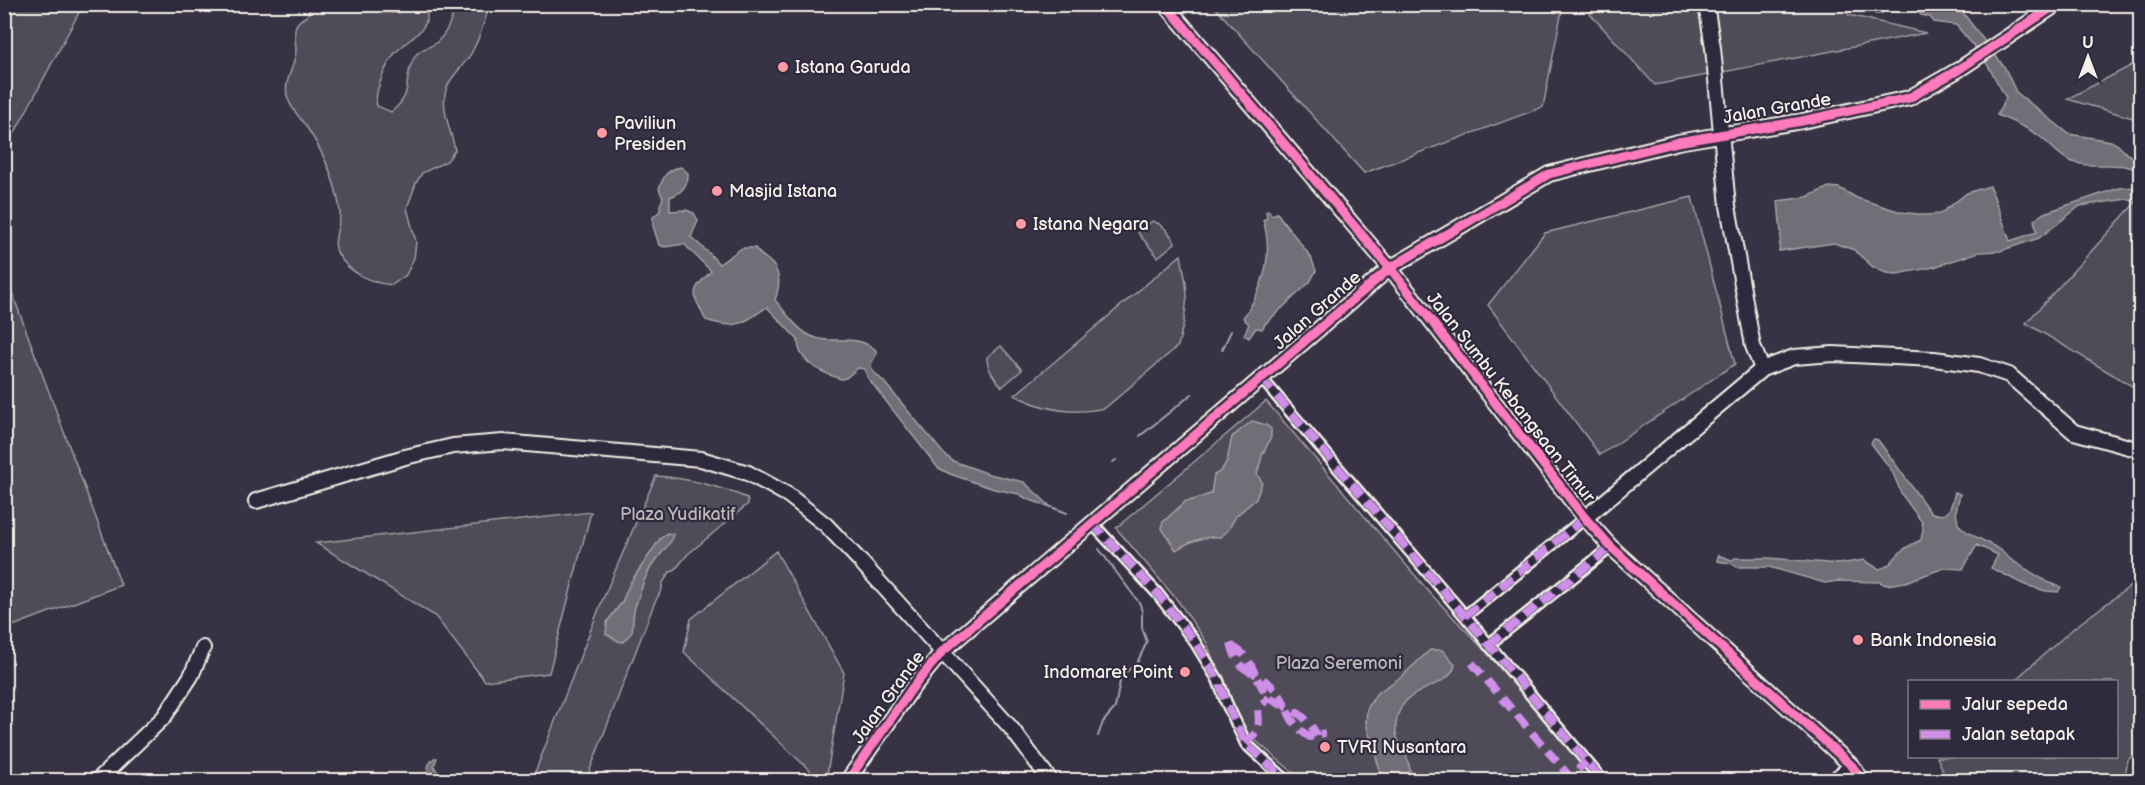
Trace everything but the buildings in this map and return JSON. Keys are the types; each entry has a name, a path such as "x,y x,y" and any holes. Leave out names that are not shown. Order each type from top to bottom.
{"street":[{"name":"Jalan Sumbu Kebangsaan Timur","path":"1165,4 1390,268 1611,547 1852,766 1862,780"},
{"path":"1706,4 1713,48 1728,206 1753,346 1762,369"},
{"name":"Jalan Grande","path":"848,780 913,687 942,652 1390,268 1549,174 1678,142 1802,121 1909,98 2010,37 2057,4"},
{"path":"1465,616 1586,518 1762,369 1794,357 1833,354 1934,359 1979,365 2010,375 2074,432 2140,450"},
{"path":"1262,379 1602,780"},
{"path":"256,501 405,457 453,446 503,442 701,459 748,473 788,495 833,532 1011,728 1050,780"},
{"path":"1092,523 1157,593 1190,635 1218,680 1246,744 1286,780"},
{"path":"1488,645 1611,547"},
{"path":"98,780 164,717 191,676 203,648"},
{"path":"1834,780 1852,766"}],"green space":[{"path":"4,5 83,5 5,151"},
{"path":"311,5 360,5 383,12 397,13 412,5 426,5 427,14 423,27 395,53 384,72 379,87 377,106 391,112 399,105 406,92 408,74 414,58 419,52 437,42 444,34 455,5 489,5 472,52 446,89 445,109 455,150 447,161 422,173 416,183 407,208 416,242 414,258 406,275 392,285 376,282 354,272 338,254 335,245 340,211 333,179 319,147 288,99 288,81 296,51 296,27 301,19 307,16"},
{"path":"1213,5 1563,5 1543,107 1364,173"},
{"path":"1582,5 1840,5 1849,15 1926,33 1655,85"},
{"path":"2140,61 2140,120 2067,99"},
{"path":"2140,194 2140,391 2026,323 2136,202"},
{"path":"1692,197 1735,364 1600,455 1488,305 1545,233"},
{"path":"1152,221 1166,229 1175,243 1158,257 1138,233"},
{"path":"1181,255 1187,297 1178,346 1105,408 1082,411 1059,410 1015,395"},
{"path":"5,274 121,585 4,629"},
{"path":"1001,346 1022,370 1002,387 987,362 987,357"},
{"name":"Plaza Seremoni","path":"1266,401 1431,594 1488,654 1595,780 1302,780 1249,735 1222,684 1207,643 1178,601 1116,528"},
{"name":"Plaza Yudikatif","path":"656,476 714,486 747,498 748,504 687,555 662,584 662,589 654,604 586,780 532,780 602,601"},
{"path":"591,512 549,673 485,681 435,616 316,543"},
{"path":"776,551 844,673 826,780 820,780 684,652 691,619"},
{"path":"2140,579 2140,748 2128,760 2124,780 1947,780 1937,758 2118,758 2118,680 2015,680 2075,627"}],"shaded area":[{"path":"1854,5 1957,5 2005,68 2016,92 2069,134 2111,141 2118,145 2127,154 2140,161 2140,172 2123,166 2085,165 2068,160 2034,133 1997,115 2006,98 1983,57 1956,25 1934,22 1930,17 1921,15 1915,9 1897,12 1890,9 1881,14 1875,14 1870,9 1861,9"},
{"path":"681,167 688,173 686,185 670,197 670,211 686,210 694,213 698,221 691,237 719,264 742,248 755,248 773,264 778,274 779,284 775,300 801,329 819,339 858,341 875,349 877,353 871,364 872,370 944,454 953,461 989,474 1024,482 1051,507 1019,494 994,489 938,468 867,377 865,369 858,368 846,378 841,379 812,366 802,355 798,340 767,307 738,324 725,325 706,320 695,295 697,287 711,271 684,244 665,247 659,245 653,226 653,217 660,211 663,198 659,189 662,181 666,174"},
{"path":"1990,186 2010,241 2037,232 2034,220 2044,213 2119,188 2138,187 2140,204 2127,199 2080,206 2039,238 2000,251 1979,252 1934,267 1897,274 1886,273 1873,267 1854,250 1834,243 1779,251 1781,234 1778,201 1807,197 1829,187 1839,188 1857,198 1901,212 1940,214 1967,193"},
{"path":"1268,210 1272,215 1277,213 1311,257 1316,271 1310,282 1262,329 1256,328 1249,338 1244,335 1249,324 1243,318 1256,295 1265,271 1267,246 1263,220 1267,218 1266,211"},
{"path":"1252,421 1271,429 1271,437 1257,474 1262,482 1256,499 1236,516 1229,529 1221,537 1198,540 1176,550 1161,527 1163,522 1186,501 1211,494 1214,475 1221,471 1227,461 1232,437"},
{"path":"1874,439 1878,440 1930,512 1946,514 1951,507 1955,492 1960,494 1956,511 1958,524 2047,582 2061,587 2058,592 2025,585 1991,568 1998,555 1977,545 1963,569 1944,568 1906,582 1886,585 1880,582 1825,583 1769,567 1737,567 1731,563 1717,561 1718,555 1732,560 1735,558 1769,558 1839,564 1864,560 1879,569 1890,564 1905,549 1921,540 1922,522 1902,495 1892,471 1871,443"},
{"path":"667,533 673,534 671,541 651,567 644,581 634,610 632,632 623,642 618,641 606,634 607,622 622,602 630,583 660,539"},
{"path":"1430,650 1442,650 1455,665 1442,681 1412,696 1397,716 1396,733 1409,763 1412,780 1383,780 1366,724 1367,709 1376,694 1401,677"},
{"path":"434,758 437,758 434,766 438,772 454,780 429,780 428,768"}],"waterway":[{"path":"1222,350 1231,331"},
{"path":"1140,436 1192,394"},
{"path":"1051,507 1067,513"},
{"path":"1098,736 1103,722 1115,708 1121,676 1137,663 1147,642 1142,628 1140,604 1099,549"}],"marked path":[{"path":"1262,379 1602,780"},
{"path":"1465,616 1585,518"},
{"path":"1092,523 1157,593 1195,642 1218,680 1246,744 1286,780"},
{"path":"1488,645 1611,547"},
{"path":"1231,643 1239,662 1256,676 1270,698 1286,707 1298,728 1310,737 1325,733"},
{"path":"1232,647 1246,658 1255,674 1277,691 1286,707 1301,715 1308,722 1317,736"},
{"path":"1472,663 1570,777 1586,762"},
{"path":"1246,744 1258,728 1258,709 1269,697"}],"cycle path":[{"path":"1165,4 1390,268 1585,518 1611,547 1852,766 1862,780"},
{"path":"848,780 913,687 942,652 1390,268 1549,174 1678,142 1802,121 1909,98 1958,70 2057,4"}],"place":[{"name":"Istana Garuda","path":"783,67"},
{"name":"Paviliun Presiden","path":"602,133"},
{"name":"Masjid Istana","path":"717,191"},
{"name":"Istana Negara","path":"1021,224"},
{"name":"Bank Indonesia","path":"1858,640"},
{"name":"Indomaret Point","path":"1185,672"},
{"name":"TVRI Nusantara","path":"1325,747"}]}
